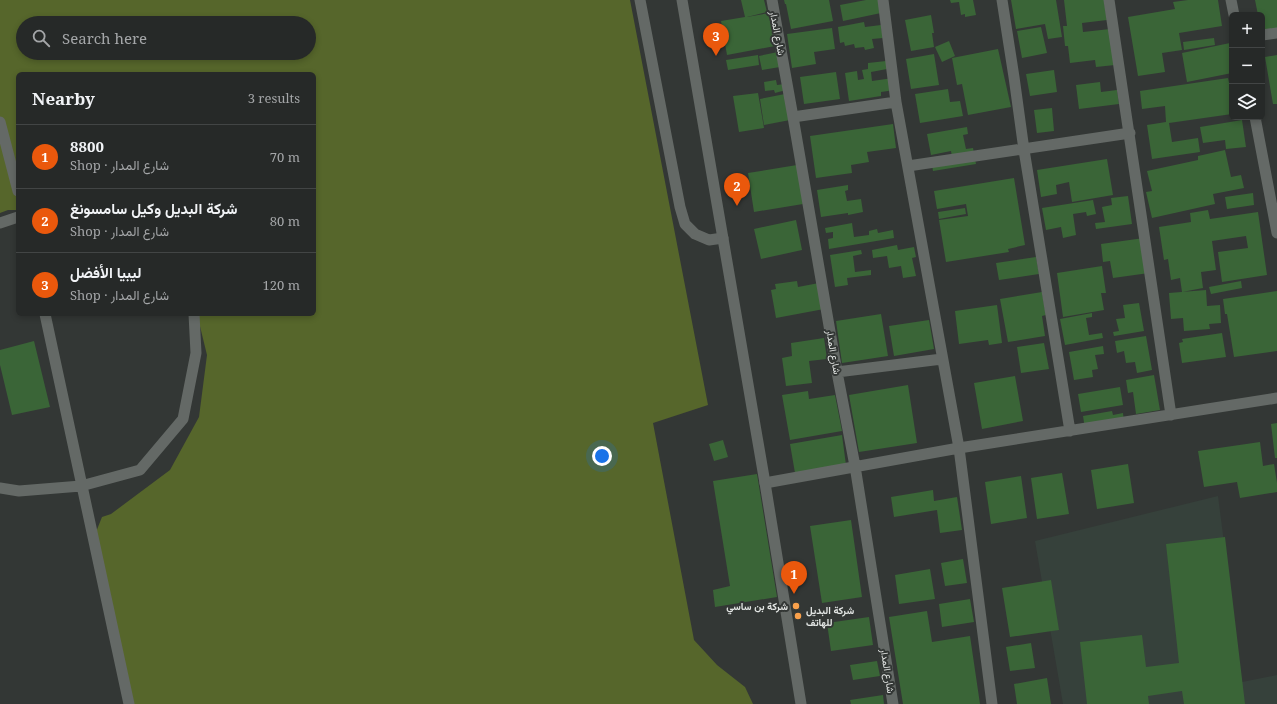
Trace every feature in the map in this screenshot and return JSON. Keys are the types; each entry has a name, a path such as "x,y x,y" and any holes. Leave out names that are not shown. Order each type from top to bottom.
{"street":[{"path":"640,0 680,206 685,224 695,234 709,240 723,238"},
{"path":"682,0 765,483 801,704"},
{"name":"شارع المدار","path":"772,0 837,372 855,466 893,704"},
{"path":"883,0 896,102 958,448 992,704"},
{"path":"1002,0 1024,150 1070,431"},
{"path":"1109,0 1171,415"},
{"path":"1231,0 1233,12"},
{"path":"1265,35 1277,33"},
{"path":"793,117 896,102"},
{"path":"1256,120 1277,233"},
{"path":"0,122 16,183"},
{"path":"908,166 1024,150 1130,133"},
{"path":"0,223 16,218"},
{"path":"45,316 129,704"},
{"path":"0,488 19,491 82,486 140,470 183,418 196,353 194,316"},
{"path":"837,372 942,358"},
{"path":"765,483 958,448 1277,398"}],"shaded area":[{"path":"1218,496 1242,682 1277,675 1277,704 1063,704 1035,541"}],"green space":[{"path":"0,0 630,0 708,405 653,423 694,640 717,665 745,687 753,704 134,704 96,532 102,517 111,514 170,470 199,417 207,355 197,316 316,316 316,72 16,72 16,210 8,210 0,213"}],"building":[{"path":"741,0 764,0 767,12 747,17 769,13 775,46 727,55 721,21 745,17"},
{"path":"784,0 829,0 833,21 791,29"},
{"path":"866,0 878,0 881,13 843,21 840,5"},
{"path":"950,0 973,0 976,15 965,17 965,14 961,15 959,2 951,3"},
{"path":"1011,0 1056,0 1062,37 1048,39 1045,24 1016,29"},
{"path":"1064,0 1104,0 1107,20 1082,23 1083,32 1110,29 1115,65 1096,67 1095,60 1070,63 1068,46 1065,46 1063,26 1067,26"},
{"path":"1188,0 1218,0 1222,26 1179,33 1182,50 1162,53 1165,72 1138,76 1128,17 1175,9 1173,2"},
{"path":"1255,0 1277,0 1277,31 1265,33 1265,12 1257,12"},
{"path":"931,15 934,33 932,33 934,47 911,51 905,20"},
{"path":"864,22 865,27 881,25 883,38 872,39 874,48 865,50 864,47 855,48 854,44 845,46 844,42 840,43 838,27"},
{"path":"1041,27 1047,53 1022,58 1017,31"},
{"path":"832,28 835,49 814,52 816,64 792,68 787,34"},
{"path":"1214,38 1215,45 1184,50 1183,42"},
{"path":"949,41 955,56 942,62 935,47"},
{"path":"1229,43 1229,74 1187,82 1182,53"},
{"path":"998,49 1011,107 968,115 962,84 957,85 952,58"},
{"path":"778,52 780,67 762,70 759,56"},
{"path":"934,54 939,85 911,89 906,59"},
{"path":"758,55 759,65 728,70 726,60"},
{"path":"1277,55 1277,104 1273,104 1265,57"},
{"path":"886,61 887,69 871,72 872,81 893,78 895,90 881,92 881,96 849,101 845,73 857,71 858,80 864,79 862,70 868,69 868,63"},
{"path":"1054,70 1057,92 1030,96 1026,74"},
{"path":"836,72 840,99 804,104 800,77"},
{"path":"1228,78 1229,114 1169,123 1172,142 1198,138 1200,152 1152,159 1147,125 1166,122 1165,106 1142,109 1140,91"},
{"path":"776,80 777,85 785,84 786,90 775,93 774,90 765,91 764,82"},
{"path":"1100,82 1101,92 1117,90 1119,104 1079,109 1076,85"},
{"path":"948,89 950,102 960,101 963,116 920,123 915,94"},
{"path":"758,93 764,128 739,132 733,96"},
{"path":"785,94 790,120 764,125 760,99"},
{"path":"1052,108 1054,131 1037,133 1034,110"},
{"path":"1242,120 1246,147 1226,149 1225,140 1203,143 1200,127"},
{"path":"893,124 896,148 867,152 869,162 851,165 852,173 816,178 810,136"},
{"path":"967,127 968,134 963,135 966,149 973,148 976,164 933,171 931,160 952,157 951,151 931,155 927,134"},
{"path":"1225,150 1231,177 1241,175 1244,188 1213,194 1215,204 1152,218 1146,192 1152,191 1147,171 1198,160 1198,156"},
{"path":"1107,159 1113,195 1072,202 1069,182 1056,185 1057,194 1041,197 1037,170"},
{"path":"797,165 803,204 754,212 748,173"},
{"path":"1014,178 1025,245 1008,249 1009,252 946,262 939,220 968,216 966,204 937,209 934,191"},
{"path":"848,185 848,190 845,191 847,201 861,199 863,212 848,215 848,213 821,217 817,190"},
{"path":"1253,193 1254,205 1227,209 1225,197"},
{"path":"1128,196 1132,224 1096,229 1095,223 1105,222 1102,207 1112,205 1111,198"},
{"path":"1093,200 1096,214 1087,216 1086,212 1073,214 1076,235 1063,238 1061,227 1046,230 1042,208"},
{"path":"965,208 966,214 939,219 938,212"},
{"path":"1208,210 1210,219 1258,212 1267,275 1222,282 1218,252 1248,248 1246,236 1212,241 1216,270 1201,272 1203,288 1182,292 1180,278 1171,280 1168,259 1164,260 1159,227 1191,222 1190,213"},
{"path":"796,220 802,250 761,259 754,229"},
{"path":"852,223 854,237 869,235 869,231 877,229 878,233 893,230 894,238 829,249 828,239 833,238 833,232 826,233 825,228"},
{"path":"1144,238 1149,273 1113,278 1110,261 1103,262 1101,244"},
{"path":"897,245 898,250 914,247 916,257 912,258 916,276 903,278 901,266 889,268 887,256 873,258 872,250"},
{"path":"861,250 862,254 853,256 855,272 871,270 871,275 847,278 848,285 835,287 830,255"},
{"path":"1036,257 1039,274 999,280 996,263"},
{"path":"1102,266 1106,293 1101,293 1104,310 1063,317 1057,273"},
{"path":"797,281 798,287 819,283 824,309 776,318 771,290 776,289 775,284"},
{"path":"1241,281 1242,288 1211,294 1209,287"},
{"path":"1206,290 1207,306 1220,305 1221,323 1209,324 1210,329 1184,331 1183,318 1171,319 1169,293"},
{"path":"1277,291 1277,351 1234,357 1223,299"},
{"path":"1042,292 1046,315 1042,316 1045,336 1008,342 1000,299"},
{"path":"1139,303 1144,331 1114,336 1113,332 1119,331 1116,319 1125,318 1123,305"},
{"path":"997,305 1002,343 989,345 988,340 959,344 955,311"},
{"path":"1092,313 1092,317 1086,318 1089,335 1102,333 1103,338 1065,345 1060,319"},
{"path":"881,314 888,356 842,363 836,321"},
{"path":"929,320 934,349 894,356 889,326"},
{"path":"1222,333 1226,357 1182,363 1179,343 1183,342 1182,339"},
{"path":"1146,336 1152,370 1137,373 1135,362 1126,363 1124,351 1117,353 1115,341"},
{"path":"824,338 827,359 809,361 812,383 786,386 782,358 792,356 791,343"},
{"path":"34,341 50,407 12,415 0,365 0,350"},
{"path":"1044,343 1049,369 1021,373 1017,347"},
{"path":"1103,346 1104,354 1095,355 1098,369 1092,370 1093,377 1074,380 1069,352"},
{"path":"1154,375 1160,410 1136,414 1133,392 1128,393 1126,380"},
{"path":"1015,376 1023,421 982,429 974,383"},
{"path":"908,385 917,443 859,452 849,395"},
{"path":"1120,387 1123,405 1081,412 1078,394"},
{"path":"808,391 809,399 835,395 842,431 790,440 782,395"},
{"path":"1112,411 1113,415 1123,413 1124,422 1085,429 1083,416"},
{"path":"1277,423 1277,458 1275,458 1271,424"},
{"path":"842,435 846,465 795,473 790,444"},
{"path":"723,440 728,457 714,461 709,444"},
{"path":"1260,442 1263,466 1274,464 1277,492 1240,498 1237,482 1204,487 1198,451"},
{"path":"1128,464 1134,503 1097,509 1091,470"},
{"path":"1062,473 1069,514 1037,519 1031,478"},
{"path":"757,474 777,597 715,607 713,590 730,586 713,481"},
{"path":"1021,476 1027,518 991,524 985,482"},
{"path":"933,490 934,501 957,497 962,530 940,533 937,510 894,517 891,497"},
{"path":"851,520 862,597 822,603 810,526"},
{"path":"1225,537 1245,704 1184,704 1182,691 1148,696 1149,704 1087,704 1080,642 1142,635 1146,667 1179,663 1166,544"},
{"path":"963,559 967,583 945,586 941,563"},
{"path":"930,569 935,599 899,604 895,575"},
{"path":"1051,580 1059,630 1010,637 1002,588"},
{"path":"970,599 974,622 942,627 939,604"},
{"path":"927,611 932,642 970,636 980,704 903,704 889,617"},
{"path":"869,617 873,645 831,651 827,623"},
{"path":"1031,643 1035,668 1010,671 1006,647"},
{"path":"877,661 880,676 853,680 850,665"},
{"path":"1047,678 1051,704 1017,704 1014,684"},
{"path":"883,695 884,704 851,704 850,700"}],"place":[{"name":"ليبيا الأفضل","path":"716,56"},
{"name":"شركة البديل وكيل سامسونغ","path":"737,206"},
{"name":"8800","path":"794,594"},
{"name":"شركة بن ساسي","path":"796,606"},
{"name":"شركة البديل للهاتف","path":"798,616"}]}
